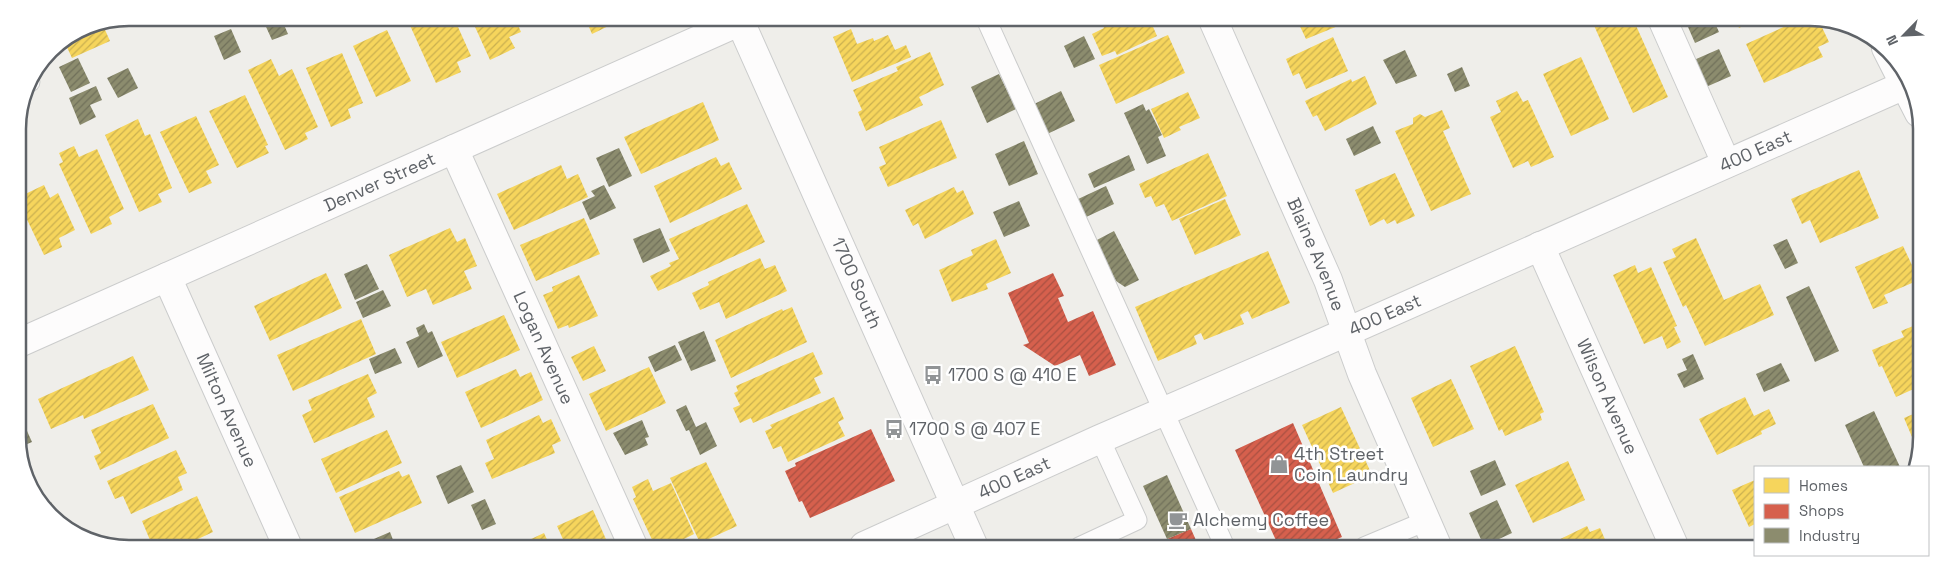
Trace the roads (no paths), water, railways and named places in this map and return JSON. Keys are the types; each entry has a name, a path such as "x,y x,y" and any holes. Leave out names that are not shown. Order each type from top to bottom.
{"street":[{"name":"Denver Street","path":"26,340 727,26"},
{"name":"1700 South","path":"743,26 971,540"},
{"name":"Blaine Avenue","path":"1216,26 1324,271 1362,374 1434,540"},
{"path":"1665,26 1726,163"},
{"name":"400 East","path":"877,540 1100,439 1348,332 1903,85"},
{"name":"Logan Avenue","path":"454,149 630,540"},
{"name":"Wilson Avenue","path":"1540,246 1671,540"},
{"name":"Milton Avenue","path":"167,277 285,540"}],"lane":[{"path":"989,26 1222,540"},
{"path":"1095,540 1137,520 1100,439"},
{"path":"1381,540 1426,521"}],"place":[{"name":"1700 S @ 410 E","path":"933,375"},
{"name":"1700 S @ 407 E","path":"894,429"},
{"name":"4th Street Coin Laundry","path":"1279,464"},
{"name":"Alchemy Coffee","path":"1178,520"}]}
